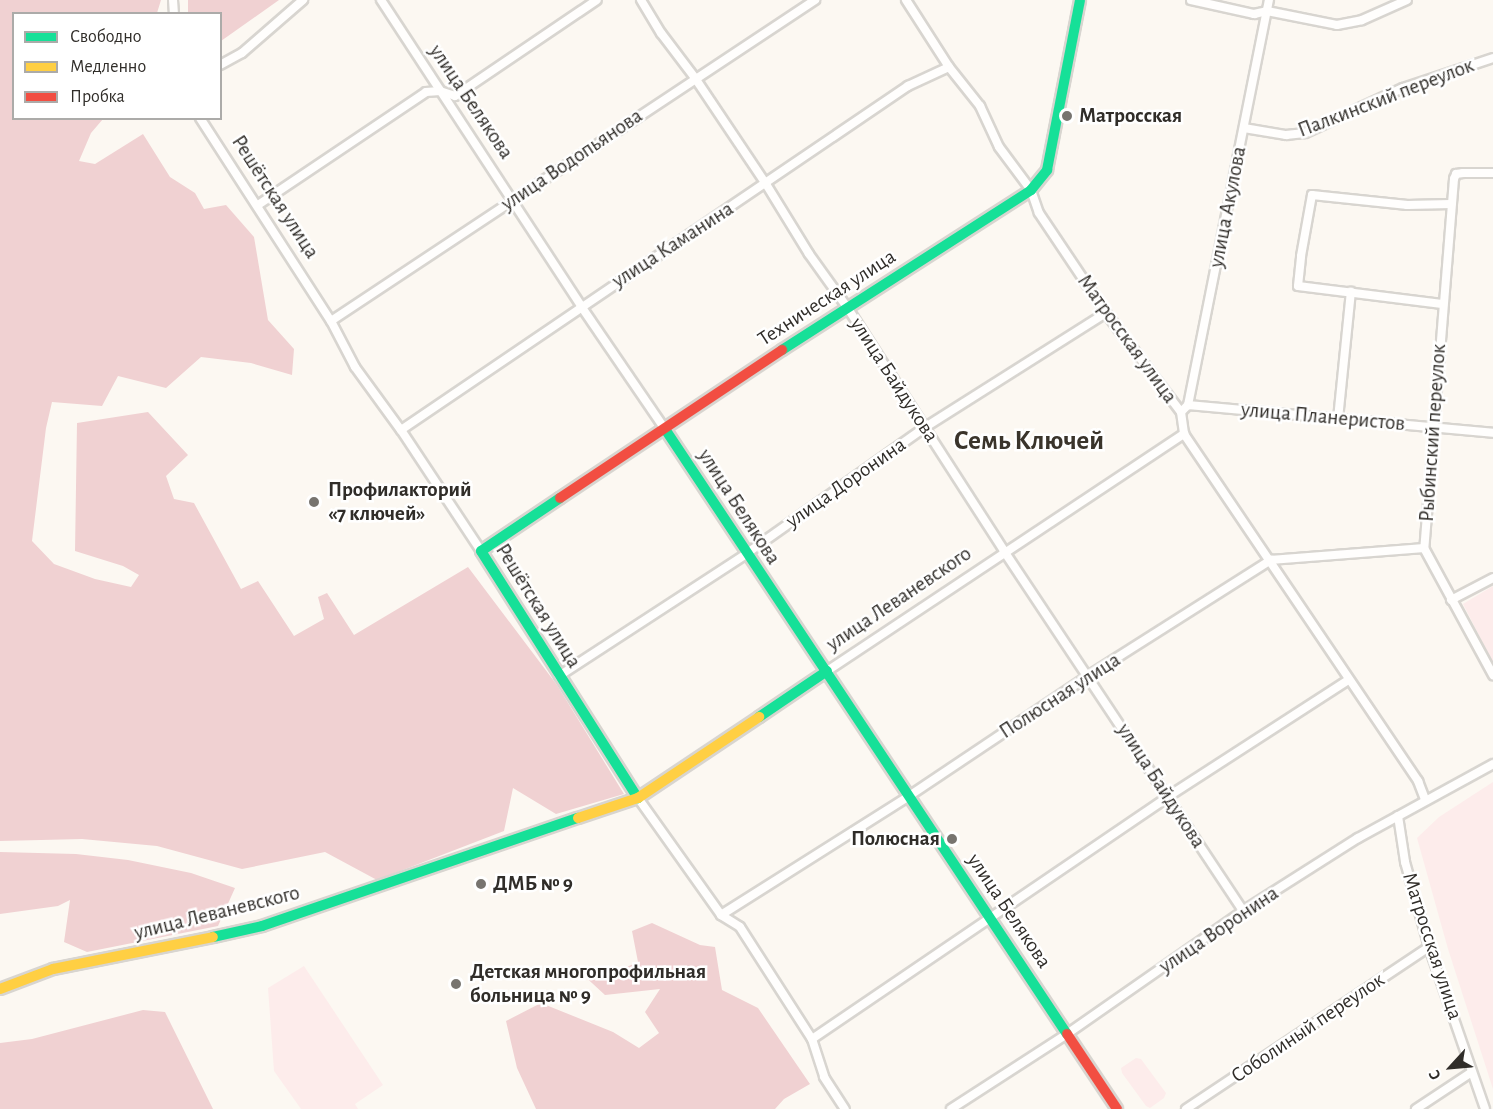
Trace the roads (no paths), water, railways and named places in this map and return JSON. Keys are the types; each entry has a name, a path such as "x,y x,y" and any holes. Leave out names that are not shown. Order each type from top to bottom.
{"street":[{"path":"222,63 242,53 303,0"},
{"name":"улица Белякова","path":"381,0 581,306 827,671 1117,1109"},
{"path":"258,205 426,92 440,92 455,96 597,0"},
{"name":"улица Байдукова","path":"641,0 661,33 695,78 766,184 809,254 847,307 924,428 971,496 1004,551 1169,796 1243,911"},
{"name":"улица Водопьянова","path":"331,321 815,0"},
{"name":"Матросская улица","path":"906,0 949,67 980,106 999,147 1031,190 1039,213 1106,313 1181,412 1184,434 1418,781 1425,799"},
{"name":"Техническая улица","path":"481,551 847,307 1031,190 1047,170 1080,0"},
{"path":"1191,0 1254,14 1267,11 1312,22 1348,25 1382,12 1389,3 1407,0"},
{"name":"улица Акулова","path":"1188,405 1269,0"},
{"name":"Палкинский переулок","path":"1244,128 1295,135 1403,88 1493,58"},
{"name":"улица Каманина","path":"401,430 908,86 949,67"},
{"name":"Решётская улица","path":"201,120 331,321 355,368 401,430 481,551 638,798 721,915 740,927 812,1039 824,1077 845,1109"},
{"name":"Рыбинский переулок","path":"1493,173 1456,174 1442,304 1435,428 1424,548 1493,675"},
{"path":"1442,304 1298,286 1304,232 1312,195 1407,205 1451,204"},
{"path":"1338,419 1351,292"},
{"name":"улица Доронина","path":"559,676 746,554 924,428 1106,313"},
{"path":"1181,412 1188,405"},
{"name":"улица Планеристов","path":"1188,405 1493,433"},
{"name":"улица Леваневского","path":"0,989 53,969 172,947 262,926 638,798 1004,551 1184,434"},
{"name":"Полюсная улица","path":"721,915 909,796 1088,676 1271,560 1424,548"},
{"path":"1451,600 1493,578"},
{"path":"812,1039 1169,796 1348,680"},
{"name":"улица Воронина","path":"951,1109 1067,1034 1243,911 1425,799 1438,796 1493,764"},
{"name":"Матросская улица","path":"1398,816 1405,862 1429,947 1485,1109"},
{"name":"Соболиный переулок","path":"1186,1109 1429,947"},
{"path":"1416,1109 1472,1071"}],"place":[{"name":"Матросская","path":"1067,116"},
{"name":"Профилакторий «7 ключей»","path":"314,502"},
{"name":"Полюсная","path":"952,839"},
{"name":"ДМБ № 9","path":"481,884"},
{"name":"Детская многопрофильная больница № 9","path":"456,984"}],"district":[{"name":"Семь Ключей","path":"1029,441"}]}
